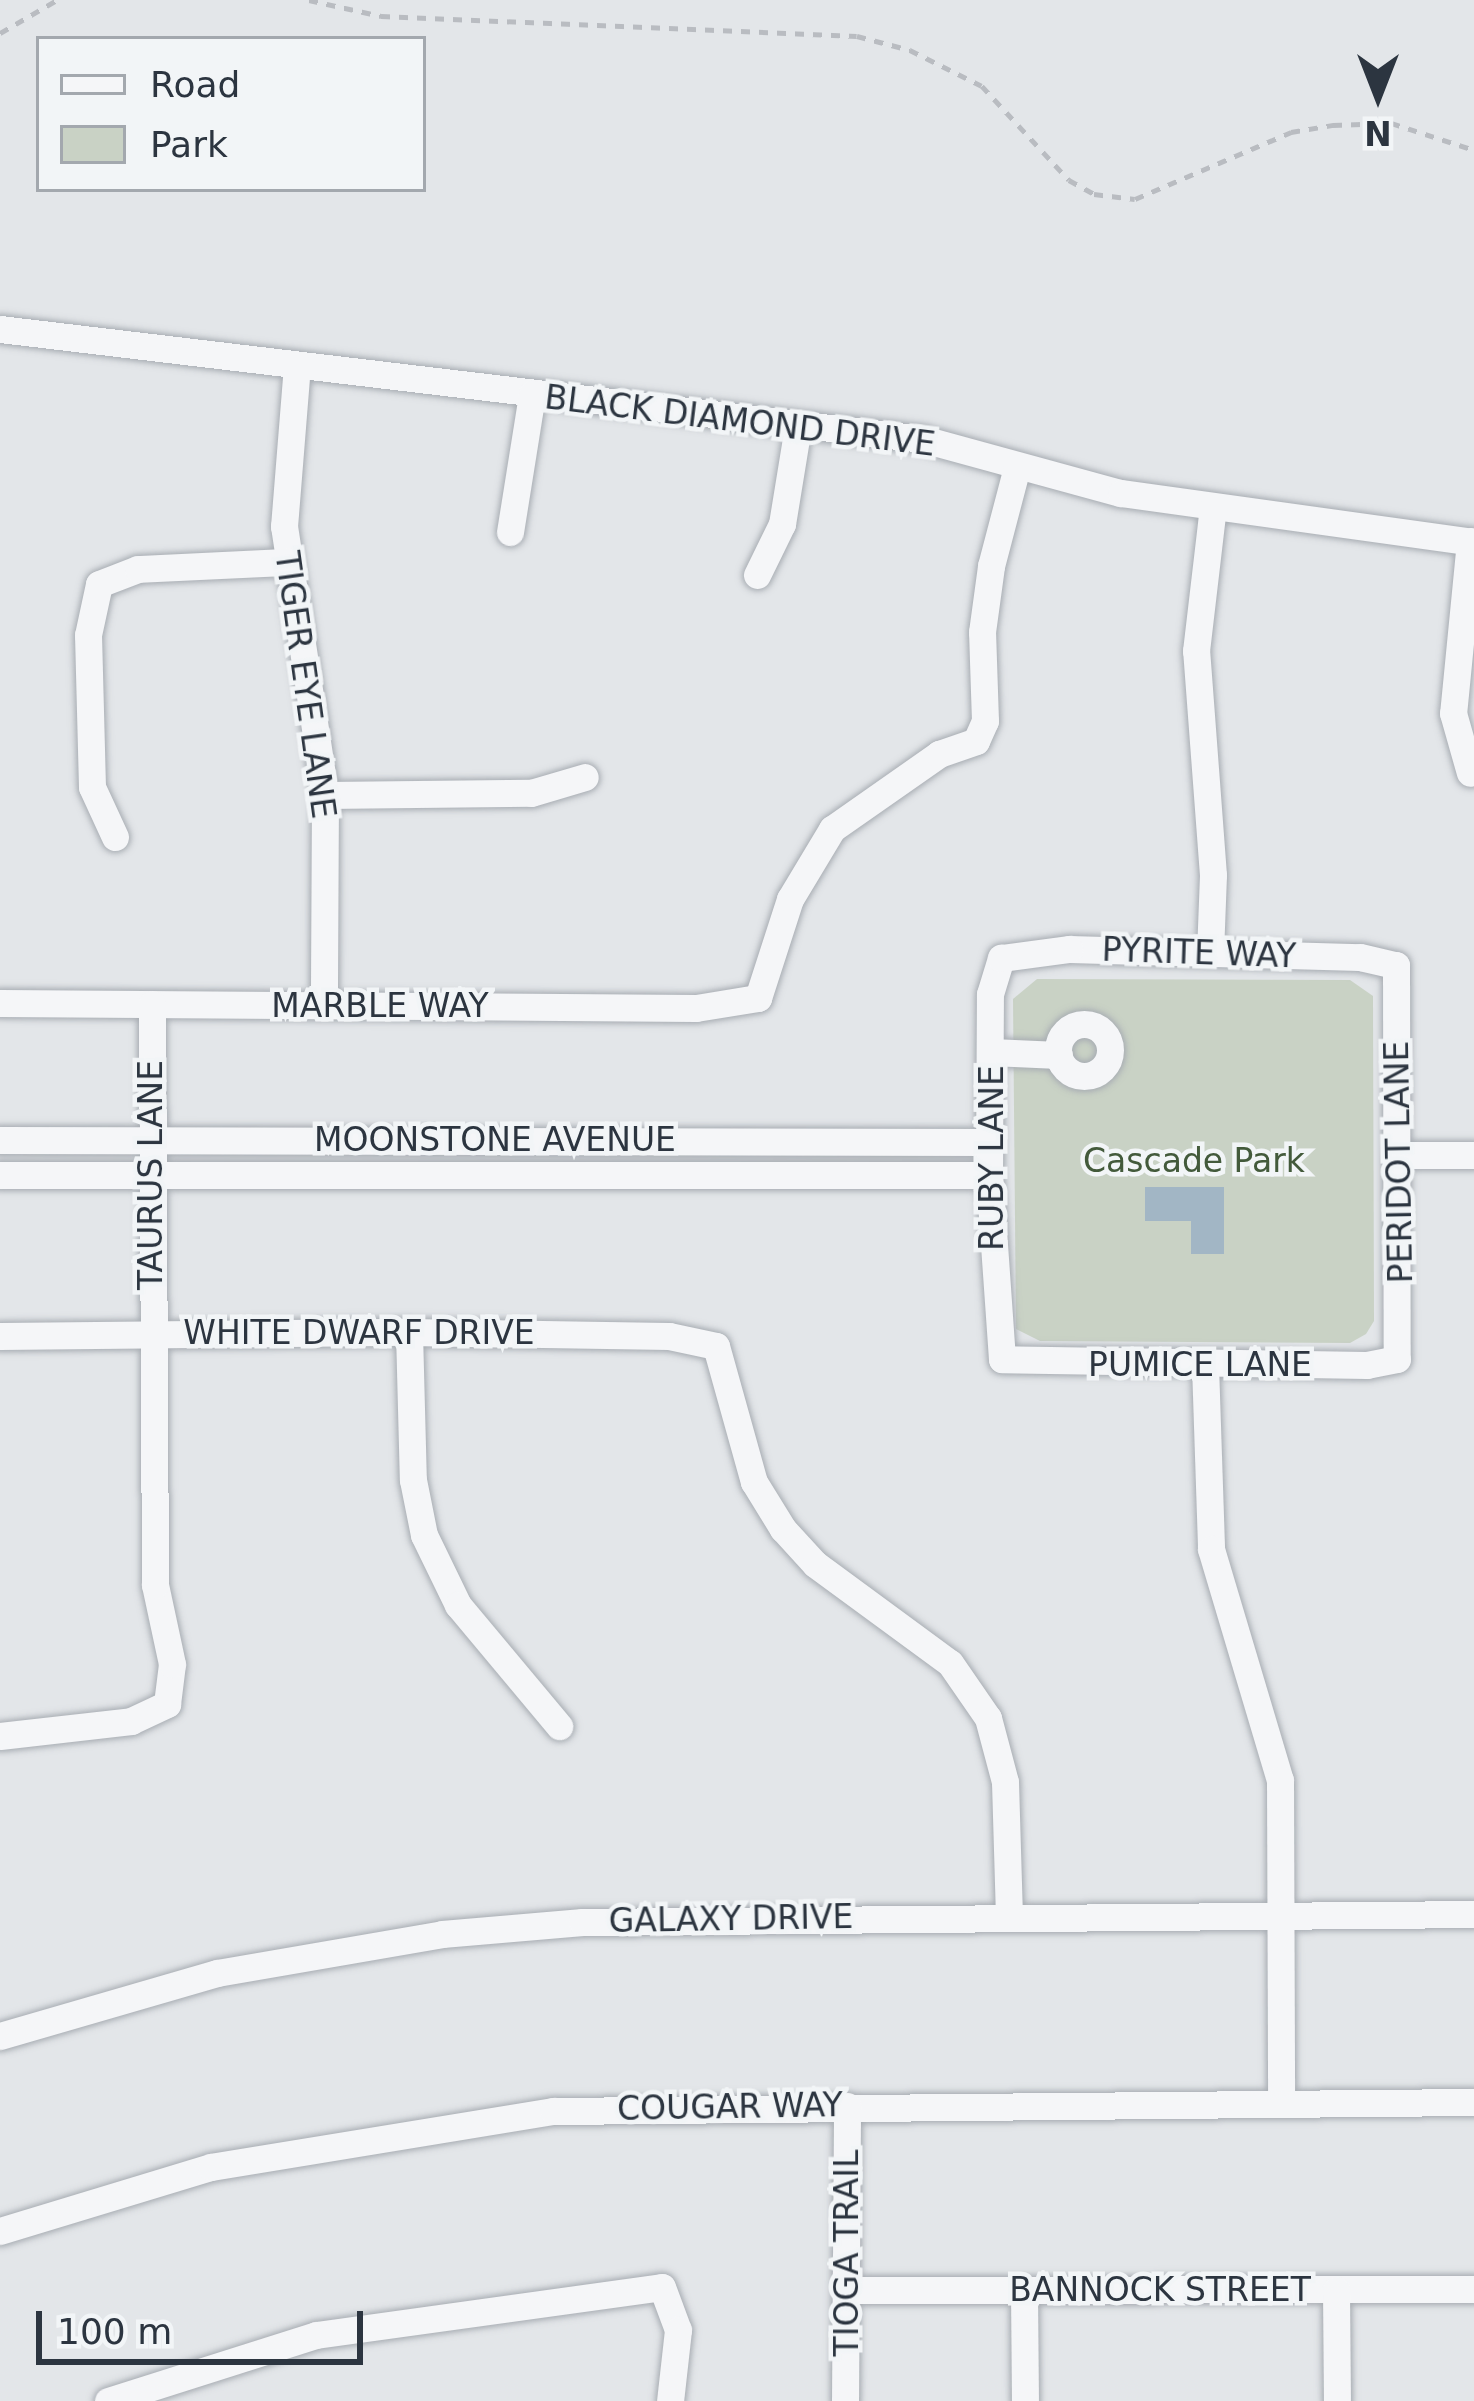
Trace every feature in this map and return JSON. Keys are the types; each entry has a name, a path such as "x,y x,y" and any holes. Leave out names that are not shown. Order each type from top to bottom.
{"street":[{"name":"BLACK DIAMOND DRIVE","path":"0,328 923,439 1017,467 1214,507 1472,542"},
{"name":"TIGER EYE LANE","path":"297,365 287,562 325,795 324,1005"},
{"path":"510,532 532,394"},
{"path":"757,575 782,524 798,426"},
{"name":"MARBLE WAY","path":"0,1003 696,1008 758,998 790,899 832,830 939,754 976,741 985,722 982,632 991,566 1017,467"},
{"path":"1210,953 1213,875 1196,651 1214,507"},
{"path":"1470,773 1453,713 1472,542"},
{"path":"115,837 92,788 88,635 98,584 138,569 287,562"},
{"path":"325,795 531,793 585,777"},
{"name":"PYRITE WAY","path":"1001,958 1069,949 1360,957 1396,965"},
{"name":"RUBY LANE","path":"1001,958 990,994 989,1175 1002,1359"},
{"name":"PERIDOT LANE","path":"1396,965 1397,1359"},
{"name":"TAURUS LANE","path":"0,1736 130,1721 167,1704 172,1664 155,1585 150,1333 152,1004"},
{"path":"991,1052 1058,1055"},
{"name":"MOONSTONE AVENUE","path":"0,1141 989,1142"},
{"path":"1400,1155 1474,1155"},
{"name":"MOONSTONE AVENUE","path":"0,1175 989,1175"},
{"path":"410,1331 413,1480 424,1535 458,1605 559,1726"},
{"name":"WHITE DWARF DRIVE","path":"0,1336 410,1331 669,1336 716,1346 754,1481 783,1528 814,1564 925,1640 988,1718 1005,1782 1009,1915"},
{"name":"PUMICE LANE","path":"1002,1359 1205,1365 1397,1359"},
{"path":"1205,1365 1211,1549 1280,1780 1281,2103"},
{"name":"GALAXY DRIVE","path":"0,2036 217,1973 442,1934 582,1922 1283,1912 1474,1914"},
{"name":"COUGAR WAY","path":"0,2231 212,2167 409,2130 650,2105 1474,2102"},
{"name":"TIOGA TRAIL","path":"845,2401 847,2106"},
{"path":"108,2401 316,2336 662,2287 678,2330 670,2401"},
{"name":"BANNOCK STREET","path":"846,2290 1474,2289"},
{"path":"1024,2290 1025,2401"},
{"path":"1336,2290 1337,2401"}],"path":[{"path":"0,33 57,0"},
{"path":"309,0 381,16 857,36 910,50 982,86 1070,179 1094,194 1135,199 1291,132 1333,125 1391,123 1474,150"}],"green space":[{"name":"Cascade Park","path":"1037,979 1350,980 1373,996 1374,1321 1366,1334 1350,1343 1040,1341 1016,1329 1013,999"}],"water":[{"path":"1145,1187 1224,1187 1224,1254 1191,1254 1191,1221 1145,1221"}]}
